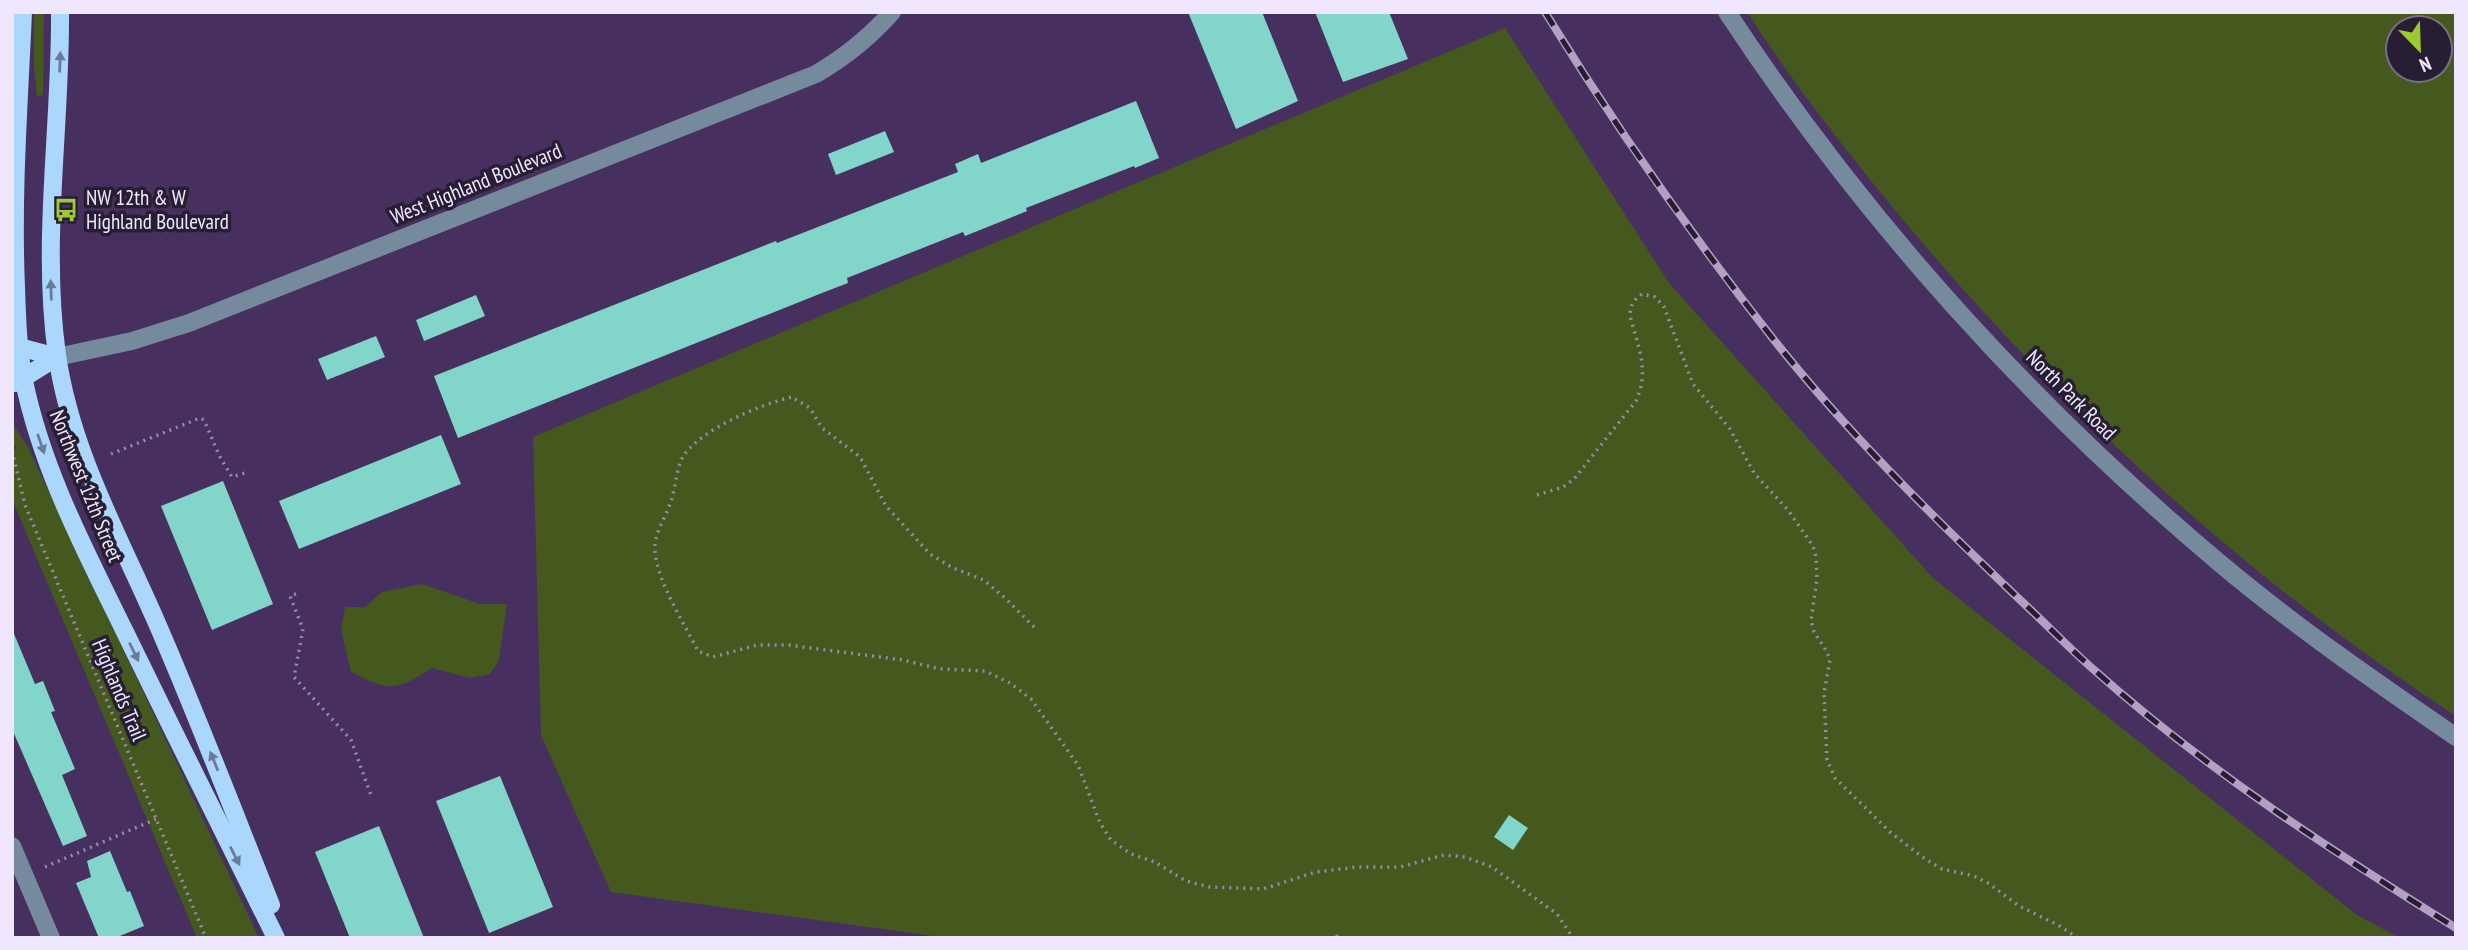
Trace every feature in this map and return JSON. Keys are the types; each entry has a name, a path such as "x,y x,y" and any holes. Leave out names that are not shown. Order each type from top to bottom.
{"main road":[{"name":"Northwest 12th Street","path":"23,12 15,203 18,381 48,466 85,549 276,938"},
{"name":"Northwest 12th Street","path":"60,12 50,250 52,314 65,397 84,463 182,680 284,938"},
{"name":"West Highland Boulevard","path":"16,347 57,357"},
{"name":"West Highland Boulevard","path":"18,381 57,357"}],"street":[{"name":"West Highland Boulevard","path":"57,357 132,341 189,323 816,74 842,59 892,12"},
{"name":"North Park Road","path":"1727,12 1818,142 1892,236 1956,309 2076,433 2223,565 2361,671 2456,737"},
{"path":"13,849 51,938"}],"path":[{"path":"1537,495 1574,479 1636,401 1642,387 1644,367 1630,309 1632,303 1642,294 1655,297 1664,307 1693,384 1730,429 1754,473 1788,510 1813,546 1817,579 1811,620 1814,632 1830,660 1824,693 1827,760 1835,778 1890,832 1925,859 1942,869 1974,876 2019,906 2078,938"},
{"path":"1034,628 1006,598 984,580 953,568 930,554 886,506 860,457 822,428 810,408 792,397 771,402 741,415 698,439 682,456 671,503 659,528 654,551 663,581 698,651 713,657 757,645 788,645 903,660 940,669 985,671 1010,683 1031,699 1077,765 1100,823 1111,840 1130,854 1155,862 1186,881 1210,887 1263,889 1316,872 1357,867 1400,867 1444,855 1465,857 1492,867 1556,914 1573,938"},
{"path":"111,454 200,418 204,420 232,477 248,472"},
{"name":"Highlands Trail","path":"12,451 25,505 206,938"},
{"path":"296,594 290,596 303,629 293,677 351,740 372,798"},
{"path":"45,867 156,819"}],"green space":[{"path":"34,12 44,12 43,95 37,96 34,67"},
{"path":"1747,12 2456,12 2456,716 2296,601 2219,539 2145,474 2074,406 1939,262 1842,145"},
{"path":"1505,28 1669,283 1933,578 2357,915 2400,938 948,938 611,892 541,735 533,437"},
{"path":"12,423 28,447 259,938 197,938 12,499 12,449 17,449 12,442"},
{"path":"422,584 480,604 507,604 499,660 490,674 470,678 432,668 401,685 384,686 351,672 341,630 345,607 365,607 382,592"}],"building":[{"path":"1188,12 1262,12 1298,101 1236,129"},
{"path":"1315,12 1389,12 1408,59 1343,82"},
{"path":"1136,101 1159,158 1026,208 1027,211 965,236 963,232 847,278 848,283 458,438 434,376 958,172 955,164 978,154 981,163"},
{"path":"885,131 894,152 836,175 828,154"},
{"path":"476,295 485,316 424,341 416,320"},
{"path":"376,336 385,357 327,380 318,359"},
{"path":"441,435 461,484 299,549 279,501"},
{"path":"223,481 273,604 212,630 161,506"},
{"path":"12,629 35,684 43,681 55,711 51,712 75,769 62,775 87,836 63,846 12,729"},
{"path":"500,776 553,907 489,933 436,801"},
{"path":"1509,815 1528,828 1513,850 1494,837"},
{"path":"379,826 424,938 350,938 315,852"},
{"path":"110,851 144,926 115,938 99,938 76,883 91,877 87,861"}],"railway":[{"path":"1545,12 1655,179 1743,300 1831,408 1922,504 2083,660 2179,740 2315,838 2456,928"}],"place":[{"name":"NW 12th & W Highland Boulevard","path":"66,210"}]}
